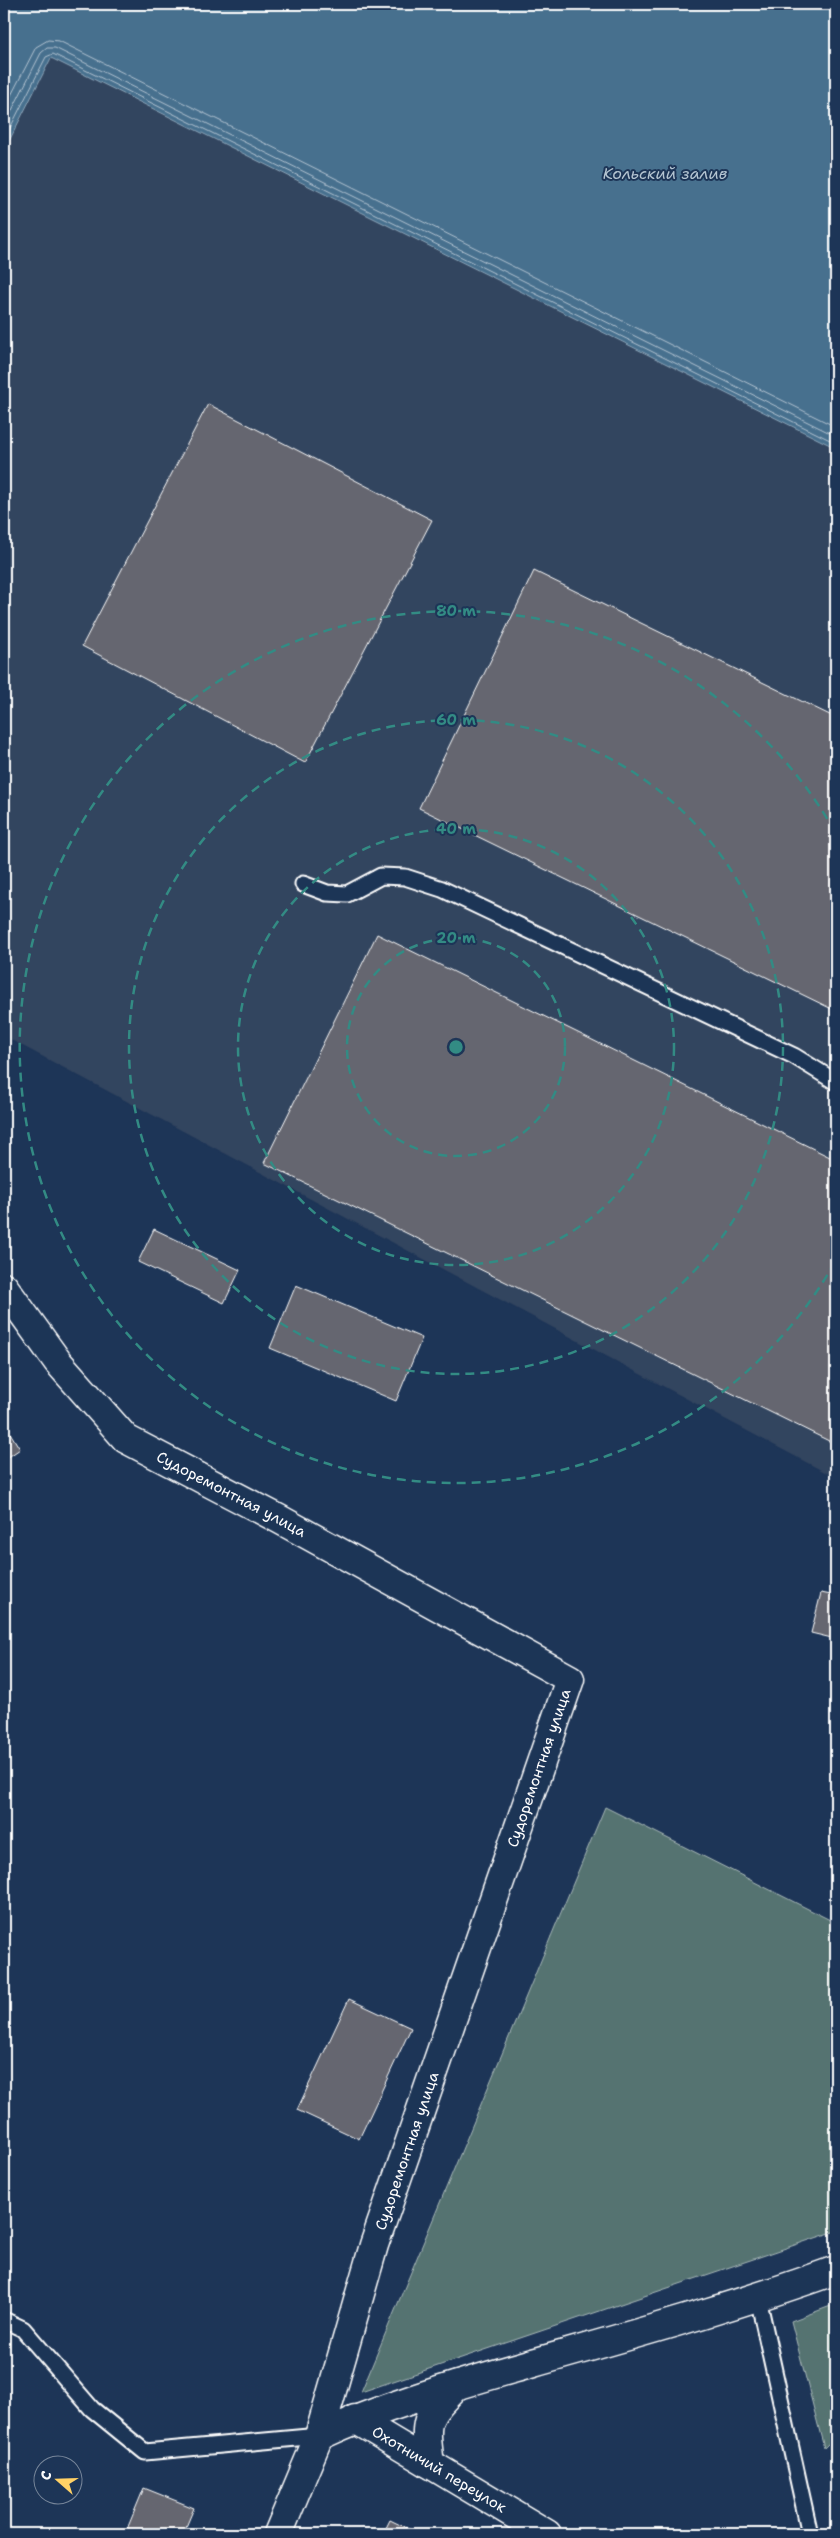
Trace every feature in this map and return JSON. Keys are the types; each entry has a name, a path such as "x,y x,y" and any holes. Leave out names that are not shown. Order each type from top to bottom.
{"street":[{"name":"Судоремонтная улица","path":"4,1287 58,1362 126,1439 279,1519 570,1679 374,2244 319,2436"},
{"path":"278,2534 319,2436 355,2419 457,2385 758,2298 836,2270"},
{"path":"430,2464 425,2428 434,2409 457,2385"},
{"name":"Охотничий переулок","path":"355,2419 548,2534"}],"lane":[{"path":"303,884 327,893 347,894 381,876 405,877 442,889 794,1056 836,1082"},
{"path":"758,2298 810,2534"},
{"path":"4,2320 23,2329 92,2409 145,2452 319,2436"}],"shaded area":[{"path":"51,58 836,448 836,1478 4,1036 4,151"}],"green space":[{"path":"605,1807 836,1923 836,2231 361,2392"},
{"path":"836,2304 836,2436 824,2448 791,2321"}],"water":[{"name":"Кольский залив","path":"4,4 836,4 836,448 51,58 4,151"}],"building":[{"path":"208,404 432,520 305,763 82,646"},
{"path":"534,571 836,718 836,1011 419,808"},
{"path":"377,934 836,1160 836,1431 831,1442 264,1163"},
{"path":"154,1229 240,1270 224,1303 138,1262"},
{"path":"296,1285 422,1338 396,1401 270,1348"},
{"path":"4,1423 20,1449 4,1460"},
{"path":"821,1593 836,1596 836,1639 811,1633"},
{"path":"349,1999 411,2028 359,2139 297,2110"},
{"path":"144,2488 194,2508 183,2534 125,2534"},
{"path":"390,2520 419,2534 383,2534"}]}
